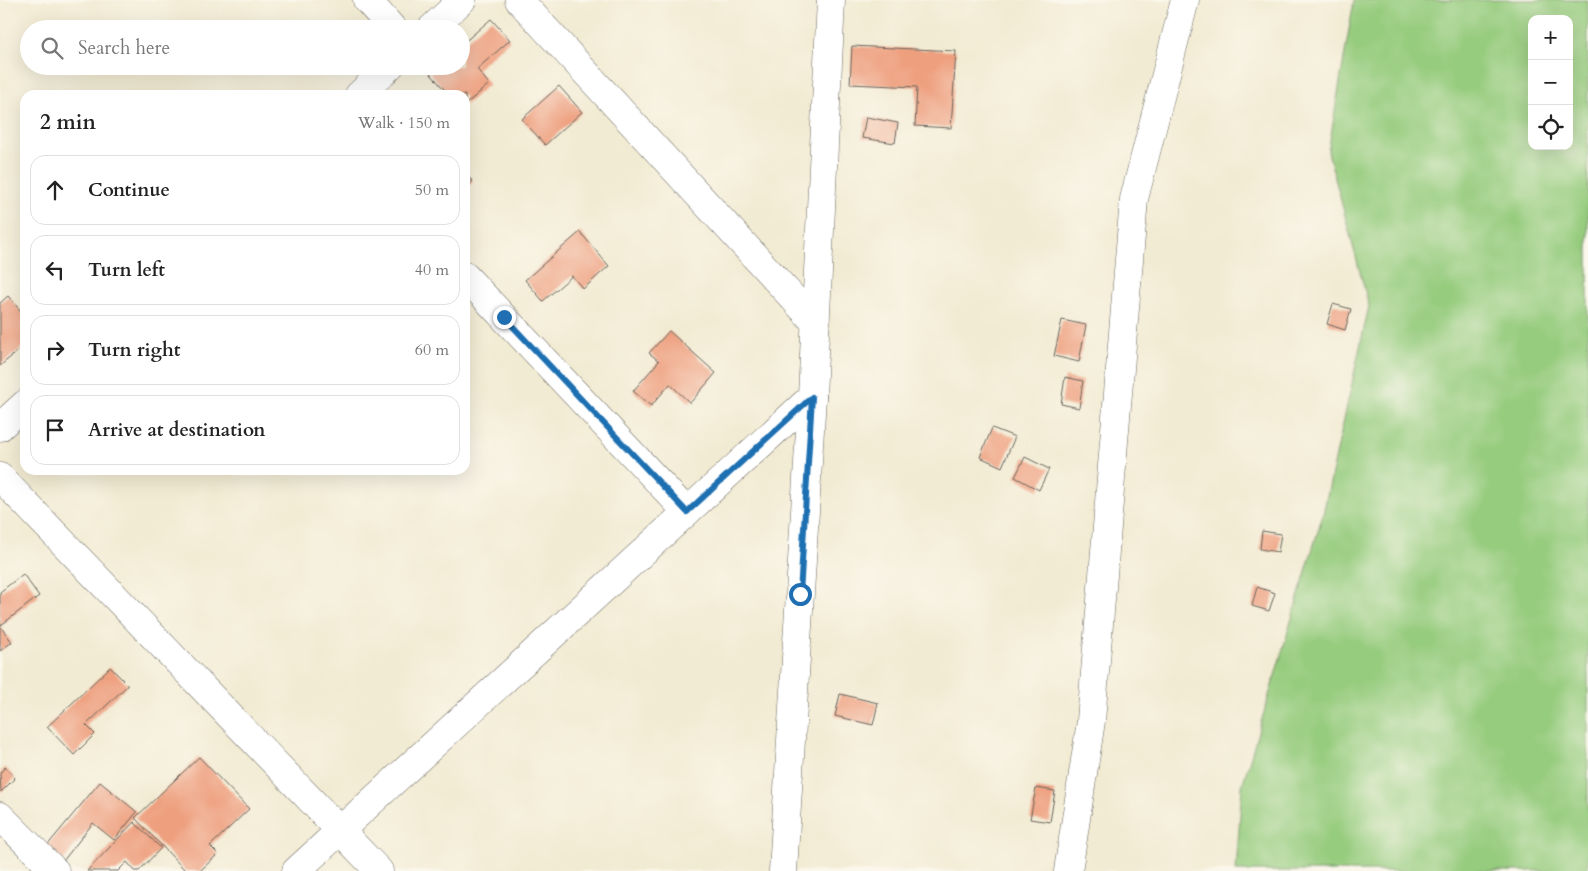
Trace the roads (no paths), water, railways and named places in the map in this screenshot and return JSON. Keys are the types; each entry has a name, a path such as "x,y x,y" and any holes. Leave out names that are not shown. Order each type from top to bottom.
{"street":[{"path":"367,0 385,20"},
{"path":"441,20 462,0"},
{"path":"519,0 816,323"},
{"path":"783,871 812,397 830,10 811,0"},
{"path":"1068,871 1091,721 1134,199 1185,0"},
{"path":"364,90 380,75"},
{"path":"470,281 687,512"},
{"path":"296,871 812,397"},
{"path":"0,426 20,408"},
{"path":"0,477 379,871"},
{"path":"0,816 55,871"}]}
